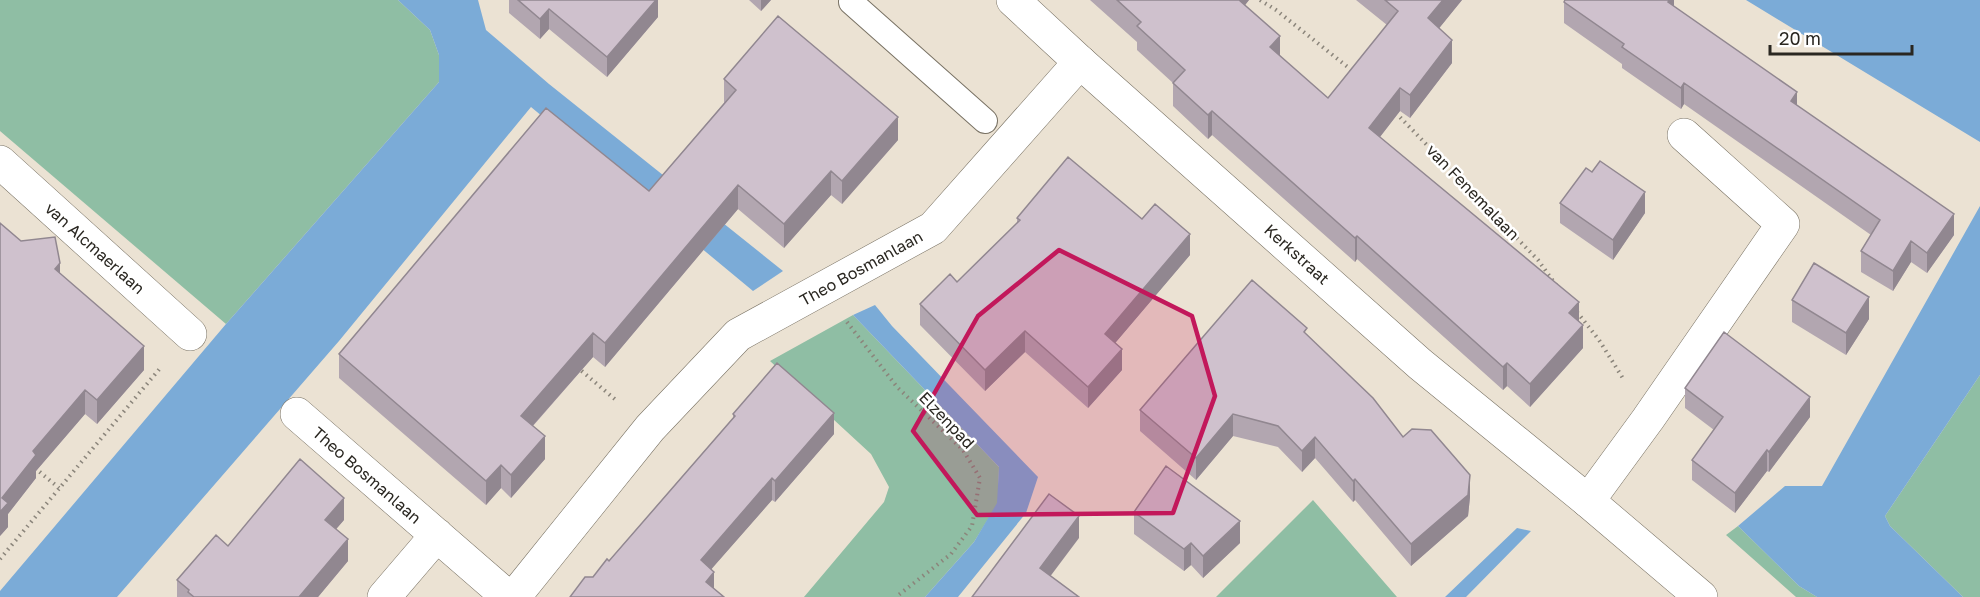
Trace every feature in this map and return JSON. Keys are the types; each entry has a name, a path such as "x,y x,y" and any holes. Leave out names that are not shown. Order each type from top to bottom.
{"street":[{"name":"Kerkstraat","path":"1013,0 1420,364 1701,597"},
{"name":"Theo Bosmanlaan","path":"514,597 650,428 738,335 933,228 1080,62"},
{"path":"1587,501 1648,419 1783,224 1684,135"},
{"name":"van Alcmaerlaan","path":"0,162 190,334"},
{"name":"Theo Bosmanlaan","path":"297,414 508,597"},
{"name":"Theo Bosmanlaan","path":"384,597 437,535"}],"lane":[{"path":"853,0 851,2 985,121"}],"path":[{"path":"1260,0 1345,63 1360,78"},
{"name":"van Fenemalaan","path":"1392,109 1538,260 1558,287"},
{"name":"Elzenpad","path":"822,289 897,387 963,450 980,478 972,526 951,554 896,597"},
{"path":"1572,305 1599,340 1648,419"},
{"path":"0,559 190,334"},
{"path":"570,361 650,428"},
{"path":"34,467 59,488"}],"highlighted area":[{"path":"1059,250 1192,316 1215,396 1173,513 977,515 913,431 978,316"}],"green space":[{"path":"0,0 398,0 430,30 439,55 439,82 226,324 0,131"},
{"path":"853,315 999,467 998,503 974,542 925,597 804,597 884,502 889,487 871,454 770,361"},
{"path":"1980,375 1980,597 1963,597 1890,526 1885,516"},
{"path":"1313,500 1397,597 1216,597"},
{"path":"1738,526 1799,586 1817,597 1796,597 1726,535"}],"water":[{"path":"398,0 478,0 486,30 549,84 783,271 753,291 531,107 339,341 117,597 0,597 0,591 226,324 439,82 439,55 430,30"},
{"path":"1746,0 1980,0 1980,142"},
{"path":"1980,206 1980,375 1885,516 1890,526 1963,597 1817,597 1799,586 1738,526 1785,486 1822,486"},
{"path":"875,305 892,326 1038,477 1026,513 958,597 925,597 974,542 997,503 999,467 853,315"},
{"path":"1517,528 1531,531 1466,597 1445,597"}],"building":[{"path":"518,0 656,0 607,57 549,9 540,19"},
{"path":"1117,0 1239,0 1280,36 1270,47 1328,98 1398,11 1385,0 1443,0 1428,18 1452,40 1410,95 1400,88 1369,128 1579,302 1569,313 1583,325 1530,384 1507,363 1503,367 1357,236 1355,238 1212,111 1208,115 1173,83 1185,70 1137,26 1141,22"},
{"path":"1565,0 1669,0 1668,2 1797,92 1791,101 1954,214 1927,253 1911,241 1893,271 1861,251 1880,220 1684,83 1681,88 1622,47 1624,44 1564,2"},
{"path":"778,16 898,117 842,181 831,171 784,224 738,185 605,343 593,333 521,416 545,436 511,475 501,465 486,481 339,354 546,108 649,191 736,90 724,79"},
{"path":"1068,157 1142,219 1155,204 1190,234 1105,334 1122,349 1088,387 1025,331 985,370 920,304 950,274 957,282 1020,220 1017,218"},
{"path":"1600,161 1645,192 1613,240 1560,203 1586,168 1592,172"},
{"path":"0,223 21,241 55,237 60,263 55,269 144,346 97,400 85,390 33,451 36,455 2,498 8,503 0,512"},
{"path":"1814,263 1869,297 1846,333 1792,300"},
{"path":"1252,280 1307,328 1304,332 1373,398 1403,437 1412,429 1431,430 1470,475 1468,495 1411,544 1315,437 1302,451 1278,426 1233,414 1196,458 1140,410"},
{"path":"1724,332 1810,397 1735,493 1692,460 1723,417 1685,388"},
{"path":"777,363 834,413 775,481 772,478 701,560 714,572 706,582 724,597 570,597 585,577 593,577 607,559 609,561 735,416 733,414"},
{"path":"300,459 344,498 325,520 348,539 299,597 194,597 177,580 216,535 228,546"},
{"path":"1166,466 1240,521 1203,556 1191,543 1184,549 1134,512"},
{"path":"1049,494 1079,516 1040,568 1079,597 972,597"}]}
